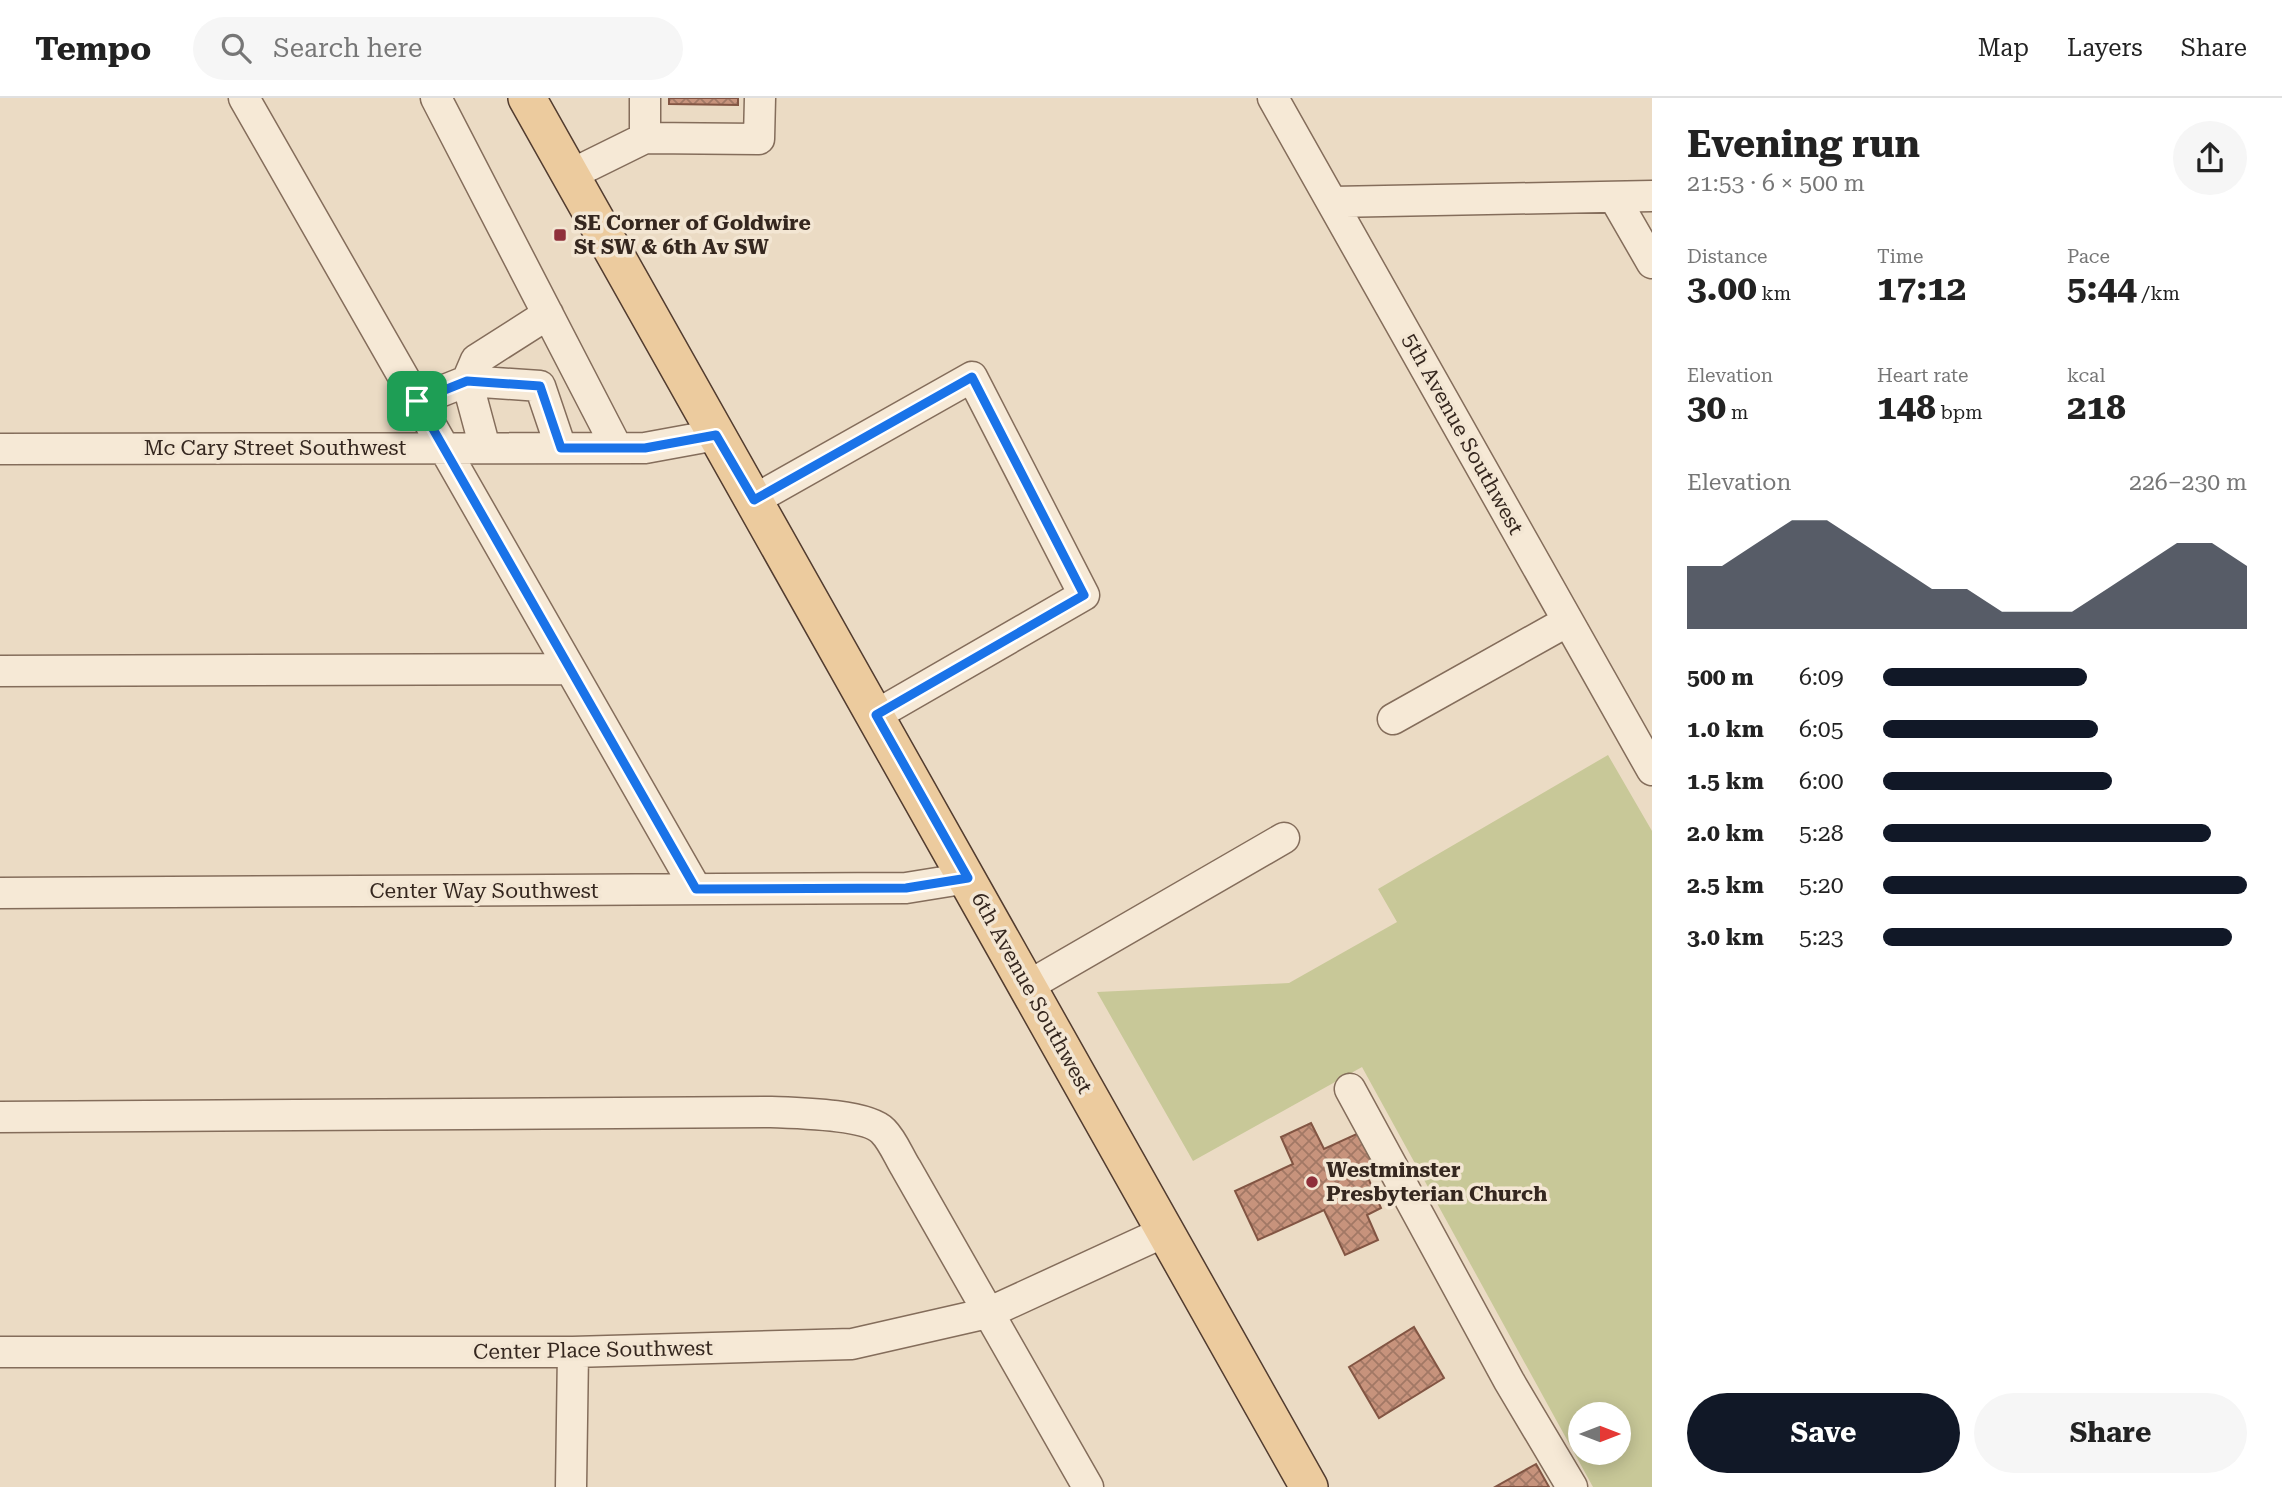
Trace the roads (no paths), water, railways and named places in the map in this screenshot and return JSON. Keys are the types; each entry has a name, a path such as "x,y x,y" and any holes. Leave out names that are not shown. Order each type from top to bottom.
{"main road":[{"name":"6th Avenue Southwest","path":"527,98 1309,1487"}],"street":[{"path":"244,98 696,889"},
{"path":"436,98 617,448"},
{"path":"645,98 645,138"},
{"path":"570,175 645,138 759,139 760,98"},
{"name":"5th Avenue Southwest","path":"1273,98 1652,770"},
{"path":"1333,202 1652,196"},
{"path":"1614,197 1652,263"},
{"path":"485,448 467,381 476,360 548,314"},
{"path":"417,401 467,381 540,386 575,367"},
{"path":"754,500 972,377 1084,595 876,715"},
{"path":"540,386 561,448"},
{"name":"Mc Cary Street Southwest","path":"0,449 645,448 716,435"},
{"path":"1392,719 1568,621"},
{"path":"0,671 569,669"},
{"path":"1028,986 1284,838"},
{"name":"Center Way Southwest","path":"0,893 906,888 968,878"},
{"path":"1350,1089 1503,1369 1572,1487"},
{"path":"0,1117 771,1112 817,1114 871,1122 883,1131 895,1150 1088,1487"},
{"name":"Center Place Southwest","path":"0,1352 573,1352 852,1344 988,1313 1164,1231"},
{"path":"571,1487 573,1352"}],"place":[{"name":"SE Corner of Goldwire St SW & 6th Av SW","path":"560,235"},
{"name":"Westminster Presbyterian Church","path":"1312,1182"}]}
